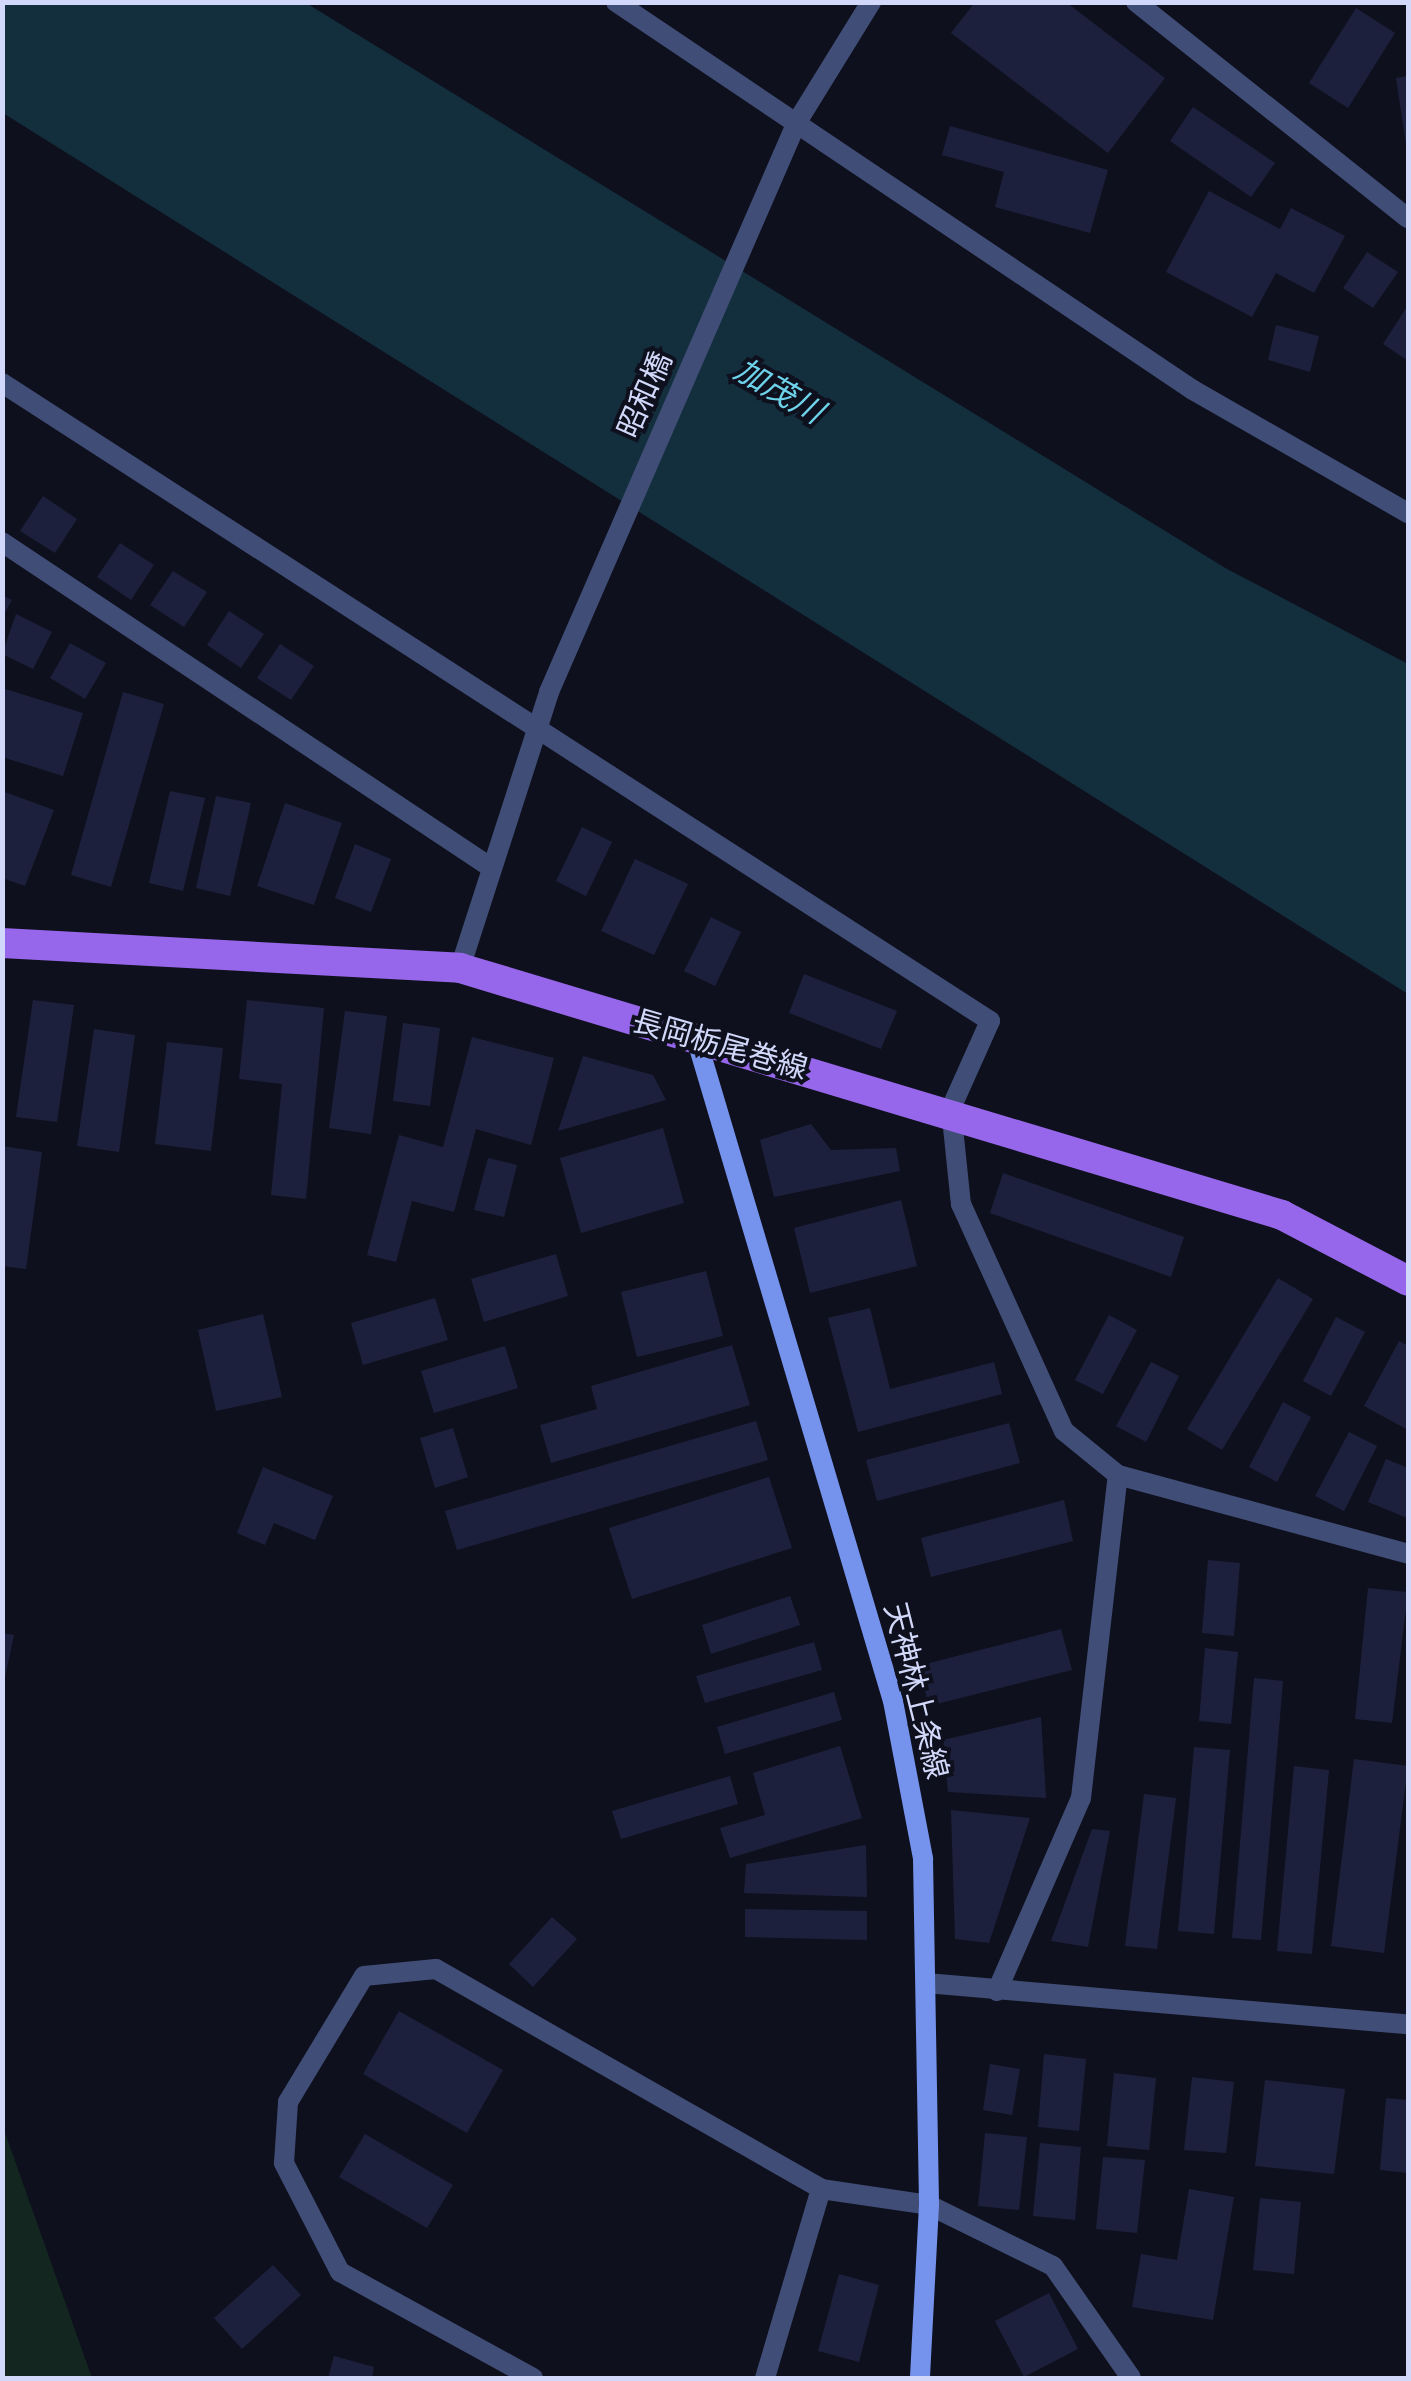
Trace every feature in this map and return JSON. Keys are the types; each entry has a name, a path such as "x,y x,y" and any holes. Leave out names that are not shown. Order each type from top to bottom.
{"main road":[{"name":"長岡栃尾巻線","path":"2,944 460,968 697,1040 951,1108 1282,1215 1408,1280"},
{"name":"天神林上条線","path":"697,1040 894,1701 924,1860 929,2205 920,2378"}],"street":[{"path":"616,2 1193,390 1408,513"},
{"name":"昭和橋","path":"460,968 549,692 797,122 871,2"},
{"path":"1136,2 1408,218"},
{"path":"2,383 990,1021 951,1108 960,1204 1064,1431 1118,1474 1408,1554"},
{"path":"2,542 490,867"},
{"path":"997,1991 1082,1798 1118,1474"},
{"path":"532,2378 340,2272 284,2163 288,2102 364,1976 436,1968 821,2189 929,2205 1053,2266 1131,2378"},
{"path":"926,1984 1408,2024"},
{"path":"765,2378 821,2189"}],"green space":[{"path":"3,2127 92,2378 3,2378"}],"water":[{"name":"加茂川","path":"2,3 306,3 1227,569 1408,664 1408,994 3,113"}],"building":[{"path":"975,2 1066,2 1165,78 1108,153 951,33"},
{"path":"1356,8 1395,33 1348,108 1309,83"},
{"path":"1408,76 1408,144 1406,144 1396,78"},
{"path":"1193,107 1275,163 1251,197 1170,141"},
{"path":"950,126 1108,170 1090,233 995,207 1004,172 942,155"},
{"path":"1209,191 1280,229 1291,208 1345,236 1314,293 1276,273 1252,317 1166,272"},
{"path":"1367,252 1398,272 1373,308 1343,288"},
{"path":"1408,305 1408,361 1383,344"},
{"path":"1276,325 1319,336 1310,372 1268,360"},
{"path":"43,496 77,519 55,553 20,531"},
{"path":"120,543 154,565 131,600 97,577"},
{"path":"173,571 207,592 184,627 150,605"},
{"path":"2,595 12,600 2,618"},
{"path":"229,611 264,634 241,668 207,645"},
{"path":"16,614 52,632 33,669 2,654"},
{"path":"70,643 106,663 85,699 50,678"},
{"path":"280,644 314,666 291,700 257,678"},
{"path":"2,688 83,713 63,776 2,757"},
{"path":"123,692 164,704 111,887 71,875"},
{"path":"2,791 54,810 25,886 2,878"},
{"path":"170,791 205,798 183,891 149,883"},
{"path":"216,796 251,803 230,896 196,888"},
{"path":"285,803 342,823 314,905 257,886"},
{"path":"582,827 612,842 586,896 556,881"},
{"path":"355,844 391,859 371,912 335,898"},
{"path":"635,859 688,884 654,955 601,931"},
{"path":"711,917 741,932 715,986 684,971"},
{"path":"804,974 897,1011 881,1049 789,1013"},
{"path":"33,1000 74,1005 57,1122 16,1117"},
{"path":"247,1000 324,1008 306,1199 271,1195 282,1084 239,1079"},
{"path":"345,1011 387,1016 371,1134 329,1128"},
{"path":"403,1023 440,1028 430,1106 393,1101"},
{"path":"94,1029 135,1035 119,1152 77,1146"},
{"path":"472,1037 554,1058 531,1145 476,1129 454,1212 412,1201 396,1262 367,1255 399,1135 443,1147"},
{"path":"167,1042 223,1048 211,1151 155,1144"},
{"path":"583,1056 653,1075 666,1100 558,1131"},
{"path":"811,1124 831,1150 896,1148 900,1171 774,1197 760,1140"},
{"path":"663,1128 684,1203 581,1233 560,1158"},
{"path":"2,1146 42,1152 26,1269 2,1266"},
{"path":"488,1158 517,1165 504,1217 474,1210"},
{"path":"1003,1173 1184,1237 1171,1277 990,1213"},
{"path":"901,1200 917,1266 810,1293 794,1228"},
{"path":"556,1254 568,1296 484,1322 471,1279"},
{"path":"706,1271 723,1336 637,1357 621,1292"},
{"path":"1278,1278 1313,1299 1222,1450 1187,1429"},
{"path":"435,1298 448,1340 363,1365 351,1323"},
{"path":"870,1308 890,1389 994,1362 1002,1394 858,1432 828,1318"},
{"path":"263,1314 282,1397 216,1411 198,1330"},
{"path":"1109,1315 1137,1330 1103,1394 1075,1380"},
{"path":"1336,1317 1365,1332 1331,1396 1303,1381"},
{"path":"1399,1341 1408,1346 1408,1430 1364,1406"},
{"path":"732,1345 750,1405 551,1463 540,1425 597,1409 591,1386"},
{"path":"505,1346 518,1388 434,1413 421,1371"},
{"path":"1151,1362 1179,1376 1146,1442 1116,1426"},
{"path":"1283,1402 1311,1417 1277,1482 1249,1467"},
{"path":"756,1421 768,1460 457,1550 445,1511"},
{"path":"1009,1423 1020,1463 877,1501 866,1460"},
{"path":"453,1428 468,1477 435,1488 420,1438"},
{"path":"1349,1432 1377,1446 1344,1511 1315,1496"},
{"path":"1386,1459 1408,1468 1407,1518 1368,1502"},
{"path":"263,1467 333,1496 315,1540 274,1523 265,1545 237,1533"},
{"path":"769,1477 792,1548 632,1599 609,1528"},
{"path":"1064,1500 1073,1541 931,1577 921,1538"},
{"path":"1208,1560 1240,1563 1234,1636 1202,1633"},
{"path":"1368,1588 1408,1592 1392,1723 1355,1719"},
{"path":"790,1596 800,1625 711,1654 702,1625"},
{"path":"1061,1629 1072,1670 929,1706 918,1666"},
{"path":"2,1633 14,1635 4,1682 2,1682"},
{"path":"814,1642 822,1670 705,1703 696,1676"},
{"path":"1205,1648 1238,1652 1231,1724 1199,1721"},
{"path":"1254,1678 1283,1681 1261,1940 1232,1938"},
{"path":"834,1692 842,1720 725,1754 717,1727"},
{"path":"1041,1717 1046,1798 948,1792 943,1740"},
{"path":"840,1746 862,1818 730,1858 720,1828 765,1815 753,1773"},
{"path":"1194,1747 1230,1750 1214,1934 1178,1931"},
{"path":"1354,1759 1408,1766 1384,1953 1331,1946"},
{"path":"1294,1766 1329,1770 1312,1954 1277,1951"},
{"path":"730,1776 738,1804 621,1839 612,1811"},
{"path":"1144,1794 1176,1798 1157,1949 1125,1946"},
{"path":"951,1810 1030,1818 989,1943 955,1939"},
{"path":"1092,1829 1110,1831 1088,1947 1051,1941"},
{"path":"866,1845 867,1897 744,1893 746,1864"},
{"path":"745,1909 867,1911 867,1940 745,1937"},
{"path":"552,1917 577,1939 533,1987 509,1964"},
{"path":"399,2011 503,2070 467,2133 363,2074"},
{"path":"1044,2054 1086,2059 1079,2131 1038,2127"},
{"path":"990,2064 1020,2069 1012,2115 983,2110"},
{"path":"1114,2073 1156,2078 1149,2150 1107,2146"},
{"path":"1192,2077 1234,2082 1226,2153 1184,2150"},
{"path":"1265,2080 1345,2089 1334,2174 1255,2166"},
{"path":"1386,2098 1408,2100 1408,2173 1380,2170"},
{"path":"985,2133 1027,2137 1019,2210 978,2206"},
{"path":"365,2134 453,2185 427,2228 339,2177"},
{"path":"1040,2143 1081,2147 1075,2220 1033,2216"},
{"path":"1103,2157 1145,2160 1137,2233 1096,2229"},
{"path":"1189,2189 1234,2197 1213,2320 1132,2307 1141,2254 1177,2260"},
{"path":"1260,2198 1301,2202 1294,2274 1253,2270"},
{"path":"273,2265 301,2295 242,2349 214,2318"},
{"path":"839,2274 879,2285 859,2362 818,2351"},
{"path":"1049,2293 1078,2349 1024,2377 995,2321"},
{"path":"334,2356 374,2367 372,2378 328,2378"}]}
